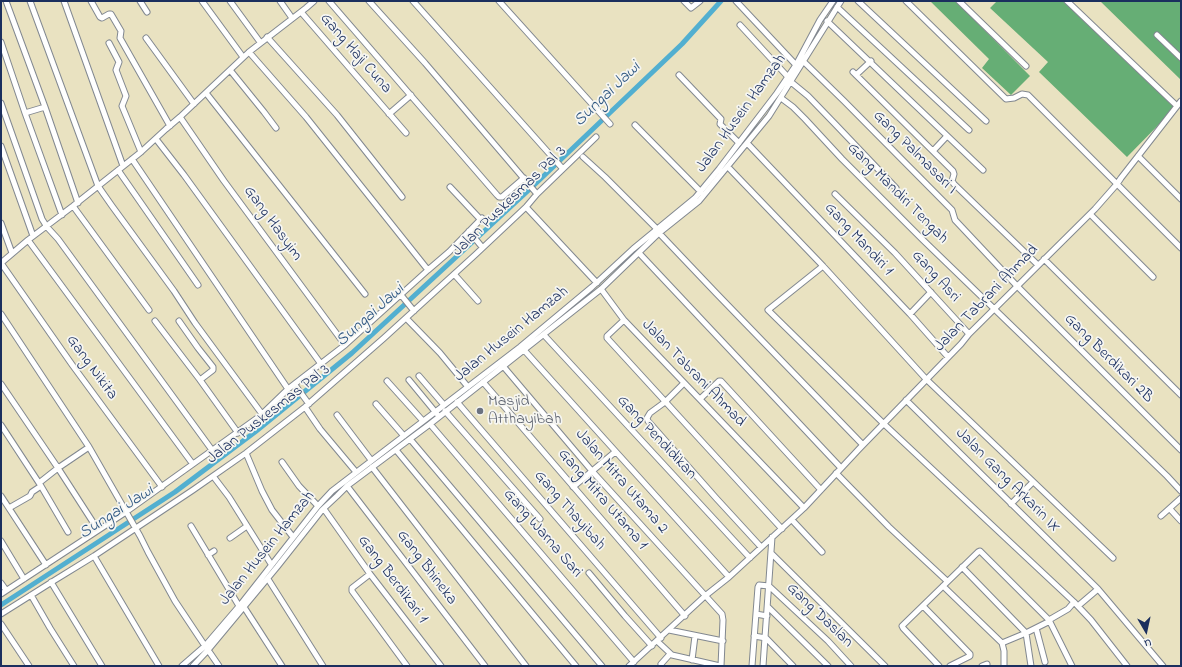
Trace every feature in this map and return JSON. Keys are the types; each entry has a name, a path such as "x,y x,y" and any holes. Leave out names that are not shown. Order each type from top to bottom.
{"street":[{"path":"6,1 45,107 76,205 149,310"},
{"path":"30,1 98,186 174,291 195,323 262,414"},
{"path":"64,1 123,166"},
{"path":"91,1 100,17 102,18 111,14 122,31 120,38 170,126"},
{"path":"140,1 147,12"},
{"path":"202,1 243,57"},
{"path":"230,1 260,42"},
{"path":"280,1 292,18"},
{"path":"1,263 33,236 76,205 141,152 260,42 314,1"},
{"path":"329,1 459,152 500,197 525,180"},
{"path":"368,1 431,69 536,192"},
{"path":"413,1 561,167"},
{"path":"498,1 609,122"},
{"path":"684,1 691,8 700,1"},
{"path":"736,1 796,65"},
{"name":"Jalan Husein Hamzah","path":"241,607 271,564 332,491 530,341 597,283 633,249 699,201 728,167 739,143 803,61 833,1"},
{"name":"Jalan Husein Hamzah","path":"193,666 241,607 268,579 324,509 347,486 430,424 524,350 530,341 544,335 601,289 639,253 658,231 701,192 731,158 747,143 769,116 781,98 796,65 821,24 827,21 840,1"},
{"path":"858,1 986,121"},
{"path":"906,1 1006,99 1014,98 1022,94 1028,95 1181,248"},
{"path":"959,1 1026,66"},
{"path":"1067,1 1180,104"},
{"path":"837,7 969,130"},
{"name":"Gang Haji Cuna","path":"301,12 406,133"},
{"path":"827,21 871,61 983,170"},
{"path":"740,25 789,79 808,96 896,188"},
{"path":"1157,35 1181,58"},
{"path":"267,37 337,115 402,197"},
{"path":"146,38 194,104"},
{"path":"1,42 25,114 62,215"},
{"path":"109,43 119,62 116,70 126,96 122,106 141,152"},
{"path":"249,52 306,117 428,270"},
{"name":"Gang Palmasari I","path":"803,61 844,100 952,210 955,220 1017,286"},
{"path":"871,61 854,74 953,171 954,174 952,181 954,184 1038,265"},
{"path":"230,70 276,128"},
{"path":"679,75 721,119 720,124 739,143"},
{"path":"206,93 366,294"},
{"path":"389,114 411,95"},
{"name":"Gang Mandiri Tengah","path":"781,98 793,107 842,159 923,240 1181,491"},
{"path":"1,102 36,204 46,227 58,239 212,450"},
{"name":"Jalan Tabrani Ahmad","path":"629,666 804,508 969,334 1090,214 1117,184 1180,104"},
{"path":"25,114 45,107"},
{"name":"Gang Hasyim","path":"180,117 224,181 345,345"},
{"path":"635,125 701,192"},
{"path":"933,151 947,136"},
{"name":"Jalan Puskesmas Pal 3","path":"1,614 94,556 246,453 306,404 406,318 413,309 454,274 526,207 536,192 561,167 596,137"},
{"path":"156,139 184,175 321,364"},
{"name":"Gang Mandiri 1","path":"747,143 910,314 948,357"},
{"path":"1,146 33,236"},
{"path":"1138,156 1181,199"},
{"path":"583,157 605,177 658,231 863,445"},
{"path":"132,158 288,390"},
{"path":"728,167 823,266 926,380 1113,558"},
{"path":"118,170 198,285"},
{"path":"1,583 3,592 126,512 238,433 402,296 428,270 470,233 481,219 450,187"},
{"name":"Gang Asri","path":"835,194 931,292 969,334"},
{"path":"526,207 597,283"},
{"path":"1090,214 1154,277"},
{"path":"1,223 12,253"},
{"path":"470,233 482,247"},
{"path":"28,240 192,464"},
{"path":"639,253 842,468"},
{"path":"1044,259 1181,396"},
{"name":"Gang Nikita","path":"1,263 73,366 162,487"},
{"path":"823,266 768,310 884,424 1076,604 1091,620 1127,666"},
{"path":"454,274 478,300"},
{"name":"Gang Berdikari 2B","path":"1017,286 1181,450"},
{"name":"Jalan Tabrani Ahmad","path":"601,289 624,320 804,508"},
{"path":"910,314 931,292"},
{"path":"402,296 413,309"},
{"path":"1,314 89,447 136,528 175,600 219,666"},
{"path":"406,318 440,354 468,387"},
{"path":"624,320 607,336 607,338 782,529"},
{"path":"156,321 238,433"},
{"path":"179,321 212,367 213,370 200,380"},
{"name":"Gang Pendidikan","path":"544,335 750,558"},
{"path":"524,350 729,577"},
{"name":"Jalan Mitra Utama 2","path":"503,366 592,471 722,615 723,641 720,666"},
{"path":"419,376 444,405"},
{"path":"409,380 439,416"},
{"path":"388,381 423,421"},
{"path":"700,399 721,381 821,490"},
{"name":"Gang Mitra Utama 1","path":"483,382 685,616"},
{"path":"684,383 665,402 649,415 647,418 650,425 761,547"},
{"path":"1,384 98,530"},
{"path":"295,386 320,429 356,472"},
{"name":"Jalan Gang Arkarin IX","path":"906,400 1098,589 1163,666"},
{"name":"Gang Thayibah","path":"457,402 670,654"},
{"path":"376,404 404,436"},
{"path":"446,411 540,519"},
{"path":"337,415 371,460"},
{"name":"Gang Warna Sari","path":"430,424 634,662"},
{"path":"1,425 40,485 68,532"},
{"path":"1,438 7,434"},
{"path":"410,439 602,666"},
{"path":"9,508 30,496 32,492 58,468 89,447"},
{"path":"396,450 576,666"},
{"path":"573,487 615,452"},
{"path":"246,453 262,491 272,510 293,537"},
{"path":"282,462 299,486 318,506"},
{"path":"372,467 526,666"},
{"path":"836,473 889,527 947,581"},
{"path":"213,476 248,526 271,564"},
{"path":"1011,504 1033,482"},
{"name":"Gang Bhineka","path":"347,486 485,666"},
{"path":"1,496 46,565"},
{"path":"1161,516 1181,498"},
{"name":"Gang Berdikari 1","path":"324,509 370,574 441,666"},
{"path":"1170,509 1181,521"},
{"path":"792,520 822,552"},
{"path":"191,526 241,607 282,666"},
{"path":"230,538 248,526"},
{"path":"764,666 772,537"},
{"path":"1,541 24,579"},
{"path":"208,555 214,551"},
{"path":"939,666 902,628 902,626 947,581 978,552 981,551 1049,621 1072,666"},
{"path":"771,553 885,666"},
{"path":"94,556 159,666"},
{"path":"962,567 1026,633 1031,666"},
{"path":"589,573 652,646"},
{"path":"370,574 352,588 352,591 407,666"},
{"path":"268,579 323,666"},
{"path":"51,582 102,666"},
{"path":"752,666 758,586 769,586"},
{"name":"Gang Daslan","path":"769,586 828,641 851,666"},
{"path":"943,586 1002,643 1005,653 1004,666"},
{"path":"1002,643 1049,621 1098,589"},
{"path":"31,595 74,666"},
{"path":"923,606 970,654 970,656 950,666"},
{"path":"768,607 828,666"},
{"path":"756,614 767,616"},
{"path":"1,624 29,666"},
{"path":"1036,628 1045,662"},
{"path":"669,630 723,641"},
{"path":"692,660 695,636"},
{"path":"754,636 766,638 792,666"},
{"name":"Jalan Husein Hamzah","path":"182,666 207,648"},
{"path":"661,664 670,654 720,666"}],"green space":[{"path":"930,1 956,1 1030,76 1011,95 982,68 989,59"},
{"path":"997,1 1065,1 1176,107 1127,157 1039,72 1048,62 990,8"},
{"path":"1100,1 1181,1 1181,80"}],"waterway":[{"name":"Sungai Jawi","path":"1,605 175,492 255,432 352,353 531,188 682,44 721,1"}],"place":[{"name":"Masjid Atthayibah","path":"480,411"}]}
